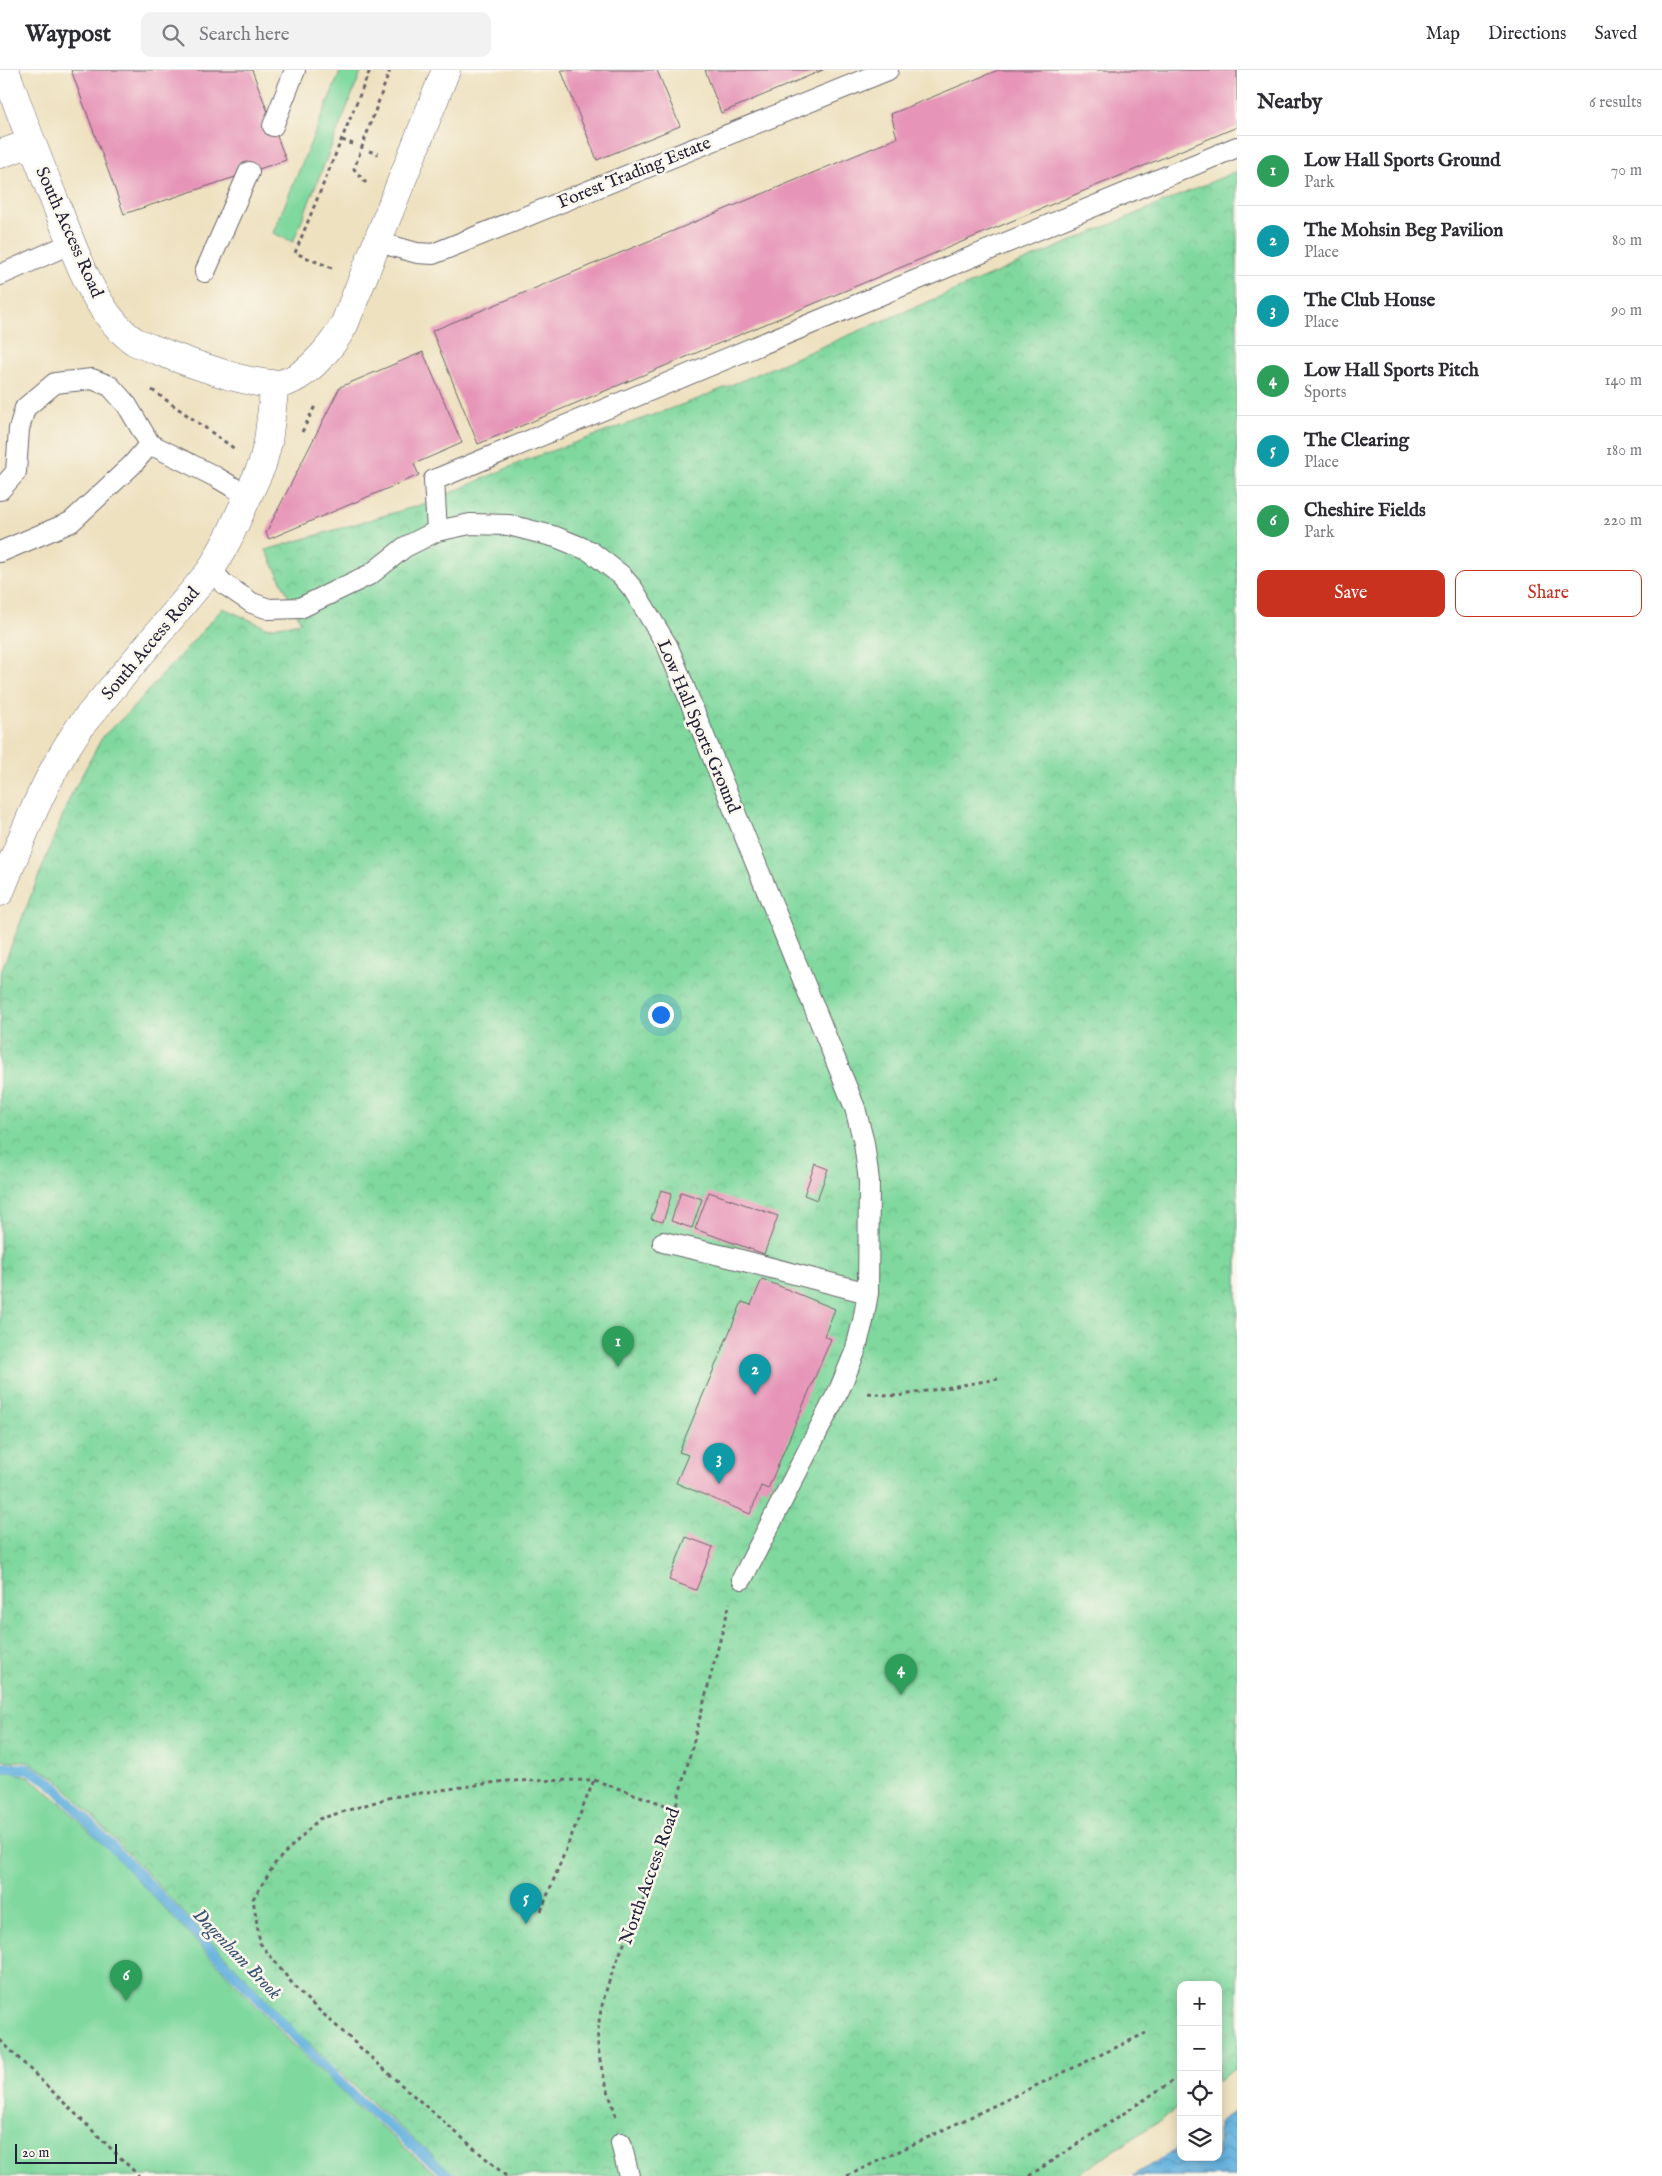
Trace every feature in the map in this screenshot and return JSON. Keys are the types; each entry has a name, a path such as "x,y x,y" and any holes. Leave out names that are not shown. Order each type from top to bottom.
{"street":[{"name":"South Access Road","path":"5,70 31,143 90,286 115,325 136,342 187,362 244,380 275,384 292,381 333,344 344,325 446,70"},
{"path":"0,154 31,143"},
{"name":"South Access Road","path":"0,892 20,844 67,745 211,570 229,537 237,489 262,465 268,442 275,384"}],"lane":[{"path":"273,126 295,70"},
{"name":"Forest Trading Estate","path":"378,242 417,253 433,254 888,70"},
{"path":"437,531 434,480 1237,147"},
{"path":"205,272 249,172"},
{"path":"0,275 72,243"},
{"path":"0,490 16,472 19,429 25,408 55,384 92,379 110,386 128,405 150,444 237,489"},
{"path":"0,552 71,522 132,466 150,444"},
{"name":"Low Hall Sports Ground","path":"211,570 224,584 252,603 269,609 300,608 371,574 405,547 437,531 470,524 509,525 556,537 590,551 621,574 633,589 668,647 855,1108 864,1143 869,1181 868,1293 855,1352 840,1388 742,1579"},
{"path":"663,1242 868,1293"},
{"path":"621,2143 629,2176"}],"path":[{"path":"362,281 296,253 370,70"},
{"path":"370,185 363,181 354,169 390,70"},
{"path":"342,140 353,144"},
{"path":"147,386 243,455 237,489"},
{"path":"840,1388 876,1395 897,1396 998,1379"},
{"name":"North Access Road","path":"621,2143 620,2129 602,2072 598,2032 605,1994 654,1875 733,1589 742,1579"},
{"path":"506,2176 298,1992 260,1944 252,1899 276,1862 319,1819 392,1797 505,1780 594,1780 674,1808"},
{"path":"541,1911 594,1780"},
{"path":"847,2176 1146,2033"},
{"path":"0,2040 139,2176"},
{"path":"1030,2176 1177,2078"}],"green space":[{"path":"341,70 362,70 293,242 273,233"},
{"path":"1237,171 1237,2068 1222,2078 1222,1981 1177,1981 1177,2109 1076,2176 456,2176 372,2103 297,2032 56,1778 27,1762 0,1760 0,974 70,797 103,736 127,714 223,608 268,628 301,622 266,550 427,503 526,460 698,399"},
{"path":"0,1772 28,1776 63,1805 111,1852 288,2039 361,2110 438,2176 0,2176"}],"water":[{"path":"1237,2110 1237,2176 1133,2176 1177,2148 1177,2161 1222,2161 1222,2119"}],"building":[{"path":"71,70 252,70 286,160 124,214"},
{"path":"561,70 657,70 680,126 597,160"},
{"path":"705,70 823,70 721,113"},
{"path":"998,70 1237,70 1237,127 478,444 432,331 897,138 891,114"},
{"path":"423,352 462,443 414,464 419,475 269,539 266,533 340,387"},
{"path":"815,1164 828,1169 817,1200 804,1195"},
{"path":"661,1190 672,1193 663,1222 651,1219"},
{"path":"681,1192 702,1199 692,1228 671,1221"},
{"path":"709,1192 778,1216 764,1254 695,1229"},
{"path":"762,1279 835,1309 824,1336 831,1339 768,1489 761,1486 750,1514 676,1483 688,1455 679,1452 742,1302 751,1305"},
{"path":"686,1537 713,1547 696,1590 669,1580"}],"waterway":[{"name":"Dagenham Brook","path":"0,1767 28,1769 50,1782 356,2098 449,2176"}],"place":[{"name":"Low Hall Sports Ground","path":"618,1367"},
{"name":"The Mohsin Beg Pavilion","path":"755,1395"},
{"name":"The Club House","path":"719,1484"},
{"name":"Low Hall Sports Pitch","path":"901,1695"},
{"name":"The Clearing","path":"526,1924"},
{"name":"Cheshire Fields","path":"126,2001"}]}
